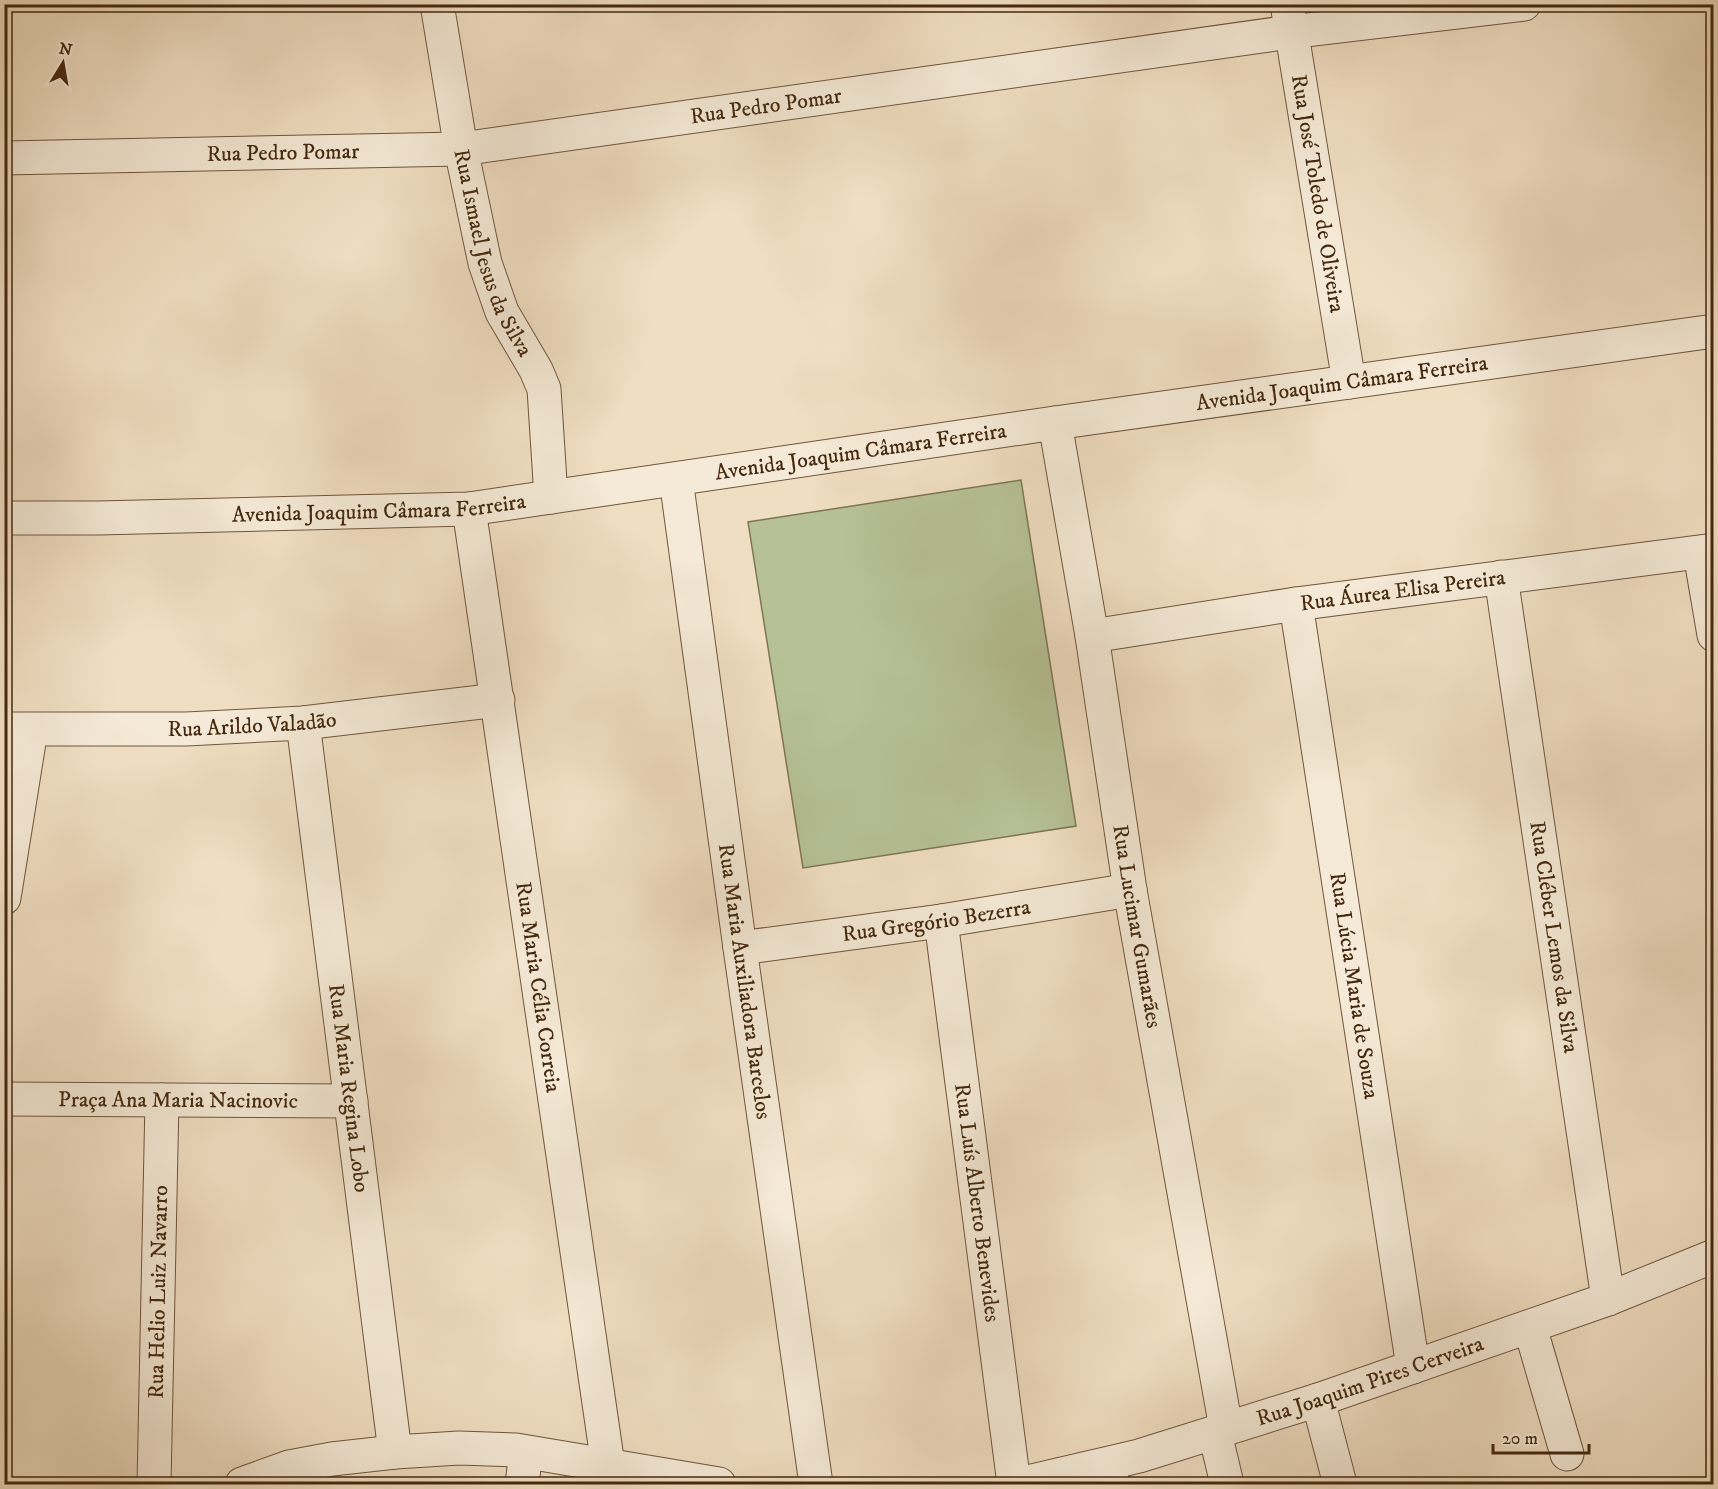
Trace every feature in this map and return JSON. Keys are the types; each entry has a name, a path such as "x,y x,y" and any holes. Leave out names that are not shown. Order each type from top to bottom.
{"street":[{"name":"Rua Ismael Jesus da Silva","path":"437,4 461,149 488,272 502,312 536,370 544,389 551,497"},
{"name":"Rua Pedro Pomar","path":"4,158 461,149 1288,18 1524,4"},
{"name":"Rua José Toledo de Oliveira","path":"1288,18 1348,382"},
{"name":"Avenida Joaquim Câmara Ferreira","path":"4,518 98,518 468,508 1713,331"},
{"name":"Rua Lucimar Gumarães","path":"1055,423 1092,636 1130,890 1221,1430 1227,1485"},
{"name":"Rua Maria Auxiliadora Barcelos","path":"676,479 816,1485"},
{"name":"Rua Maria Célia Correia","path":"468,508 498,700 608,1465"},
{"name":"Rua Áurea Elisa Pereira","path":"1092,636 1296,604 1707,552"},
{"path":"1707,552 1713,635"},
{"name":"Rua Cléber Lemos da Silva","path":"1501,577 1608,1299"},
{"name":"Rua Lúcia Maria de Souza","path":"1296,604 1413,1366"},
{"name":"Rua Arildo Valadão","path":"18,730 186,729 303,723 498,700"},
{"name":"Rua Maria Regina Lobo","path":"303,723 395,1452"},
{"path":"4,898 18,730"},
{"name":"Rua Gregório Bezerra","path":"740,948 941,921 1130,890"},
{"name":"Rua Luís Alberto Benevides","path":"941,921 1017,1485"},
{"name":"Praça Ana Maria Nacinovic","path":"4,1099 351,1101"},
{"name":"Rua Helio Luiz Navarro","path":"154,1485 162,1100"},
{"name":"Rua Joaquim Pires Cerveira","path":"1017,1485 1119,1473 1221,1430 1318,1400 1530,1327 1608,1299 1713,1256"},
{"path":"1530,1327 1567,1454"},
{"path":"1318,1400 1340,1485"},
{"path":"242,1485 289,1467 332,1459 459,1448 526,1452 706,1484"},
{"path":"522,1485 526,1452"}],"green space":[{"path":"1021,480 1076,826 803,868 748,522"}]}
